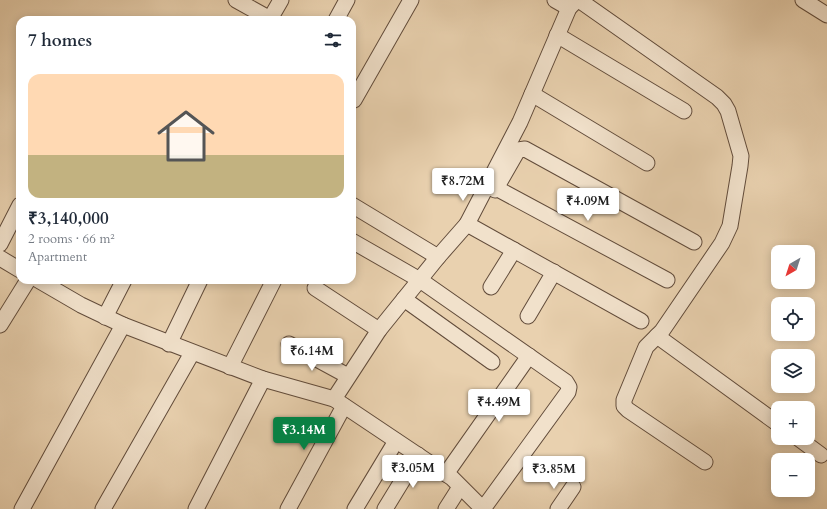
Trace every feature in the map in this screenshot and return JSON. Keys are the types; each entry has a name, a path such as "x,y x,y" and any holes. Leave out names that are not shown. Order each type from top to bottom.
{"street":[{"path":"236,0 264,16"},
{"path":"273,16 281,0"},
{"path":"338,16 347,0"},
{"path":"356,96 411,0"},
{"path":"555,0 575,3 717,97 724,104 741,156 730,226 727,235 657,336 646,347 624,400 624,406 705,462"},
{"path":"803,0 827,15"},
{"path":"470,226 520,122 557,35 575,3"},
{"path":"557,35 684,111"},
{"path":"532,94 647,163"},
{"path":"288,509 339,403 348,376 379,330 438,257 470,226 496,188 518,150 524,149 694,242"},
{"path":"496,188 667,280"},
{"path":"356,207 438,257"},
{"path":"0,244 16,213"},
{"path":"470,226 642,321"},
{"path":"50,284 105,317 169,344 263,379 339,403 446,474 483,509 568,392 569,387 566,382 420,280 356,243"},
{"path":"491,287 514,250"},
{"path":"0,258 16,268"},
{"path":"528,316 554,272"},
{"path":"0,325 26,284"},
{"path":"105,317 122,284"},
{"path":"169,344 198,284"},
{"path":"230,367 272,284"},
{"path":"315,288 379,330"},
{"path":"404,299 492,362"},
{"path":"22,509 123,325"},
{"path":"657,336 771,419"},
{"path":"289,344 348,376"},
{"path":"103,509 192,352"},
{"path":"446,474 529,356"},
{"path":"196,509 263,379"},
{"path":"355,509 396,441"},
{"path":"807,445 821,455"},
{"path":"385,509 418,455"},
{"path":"446,509 460,487"},
{"path":"558,509 573,487"}]}
